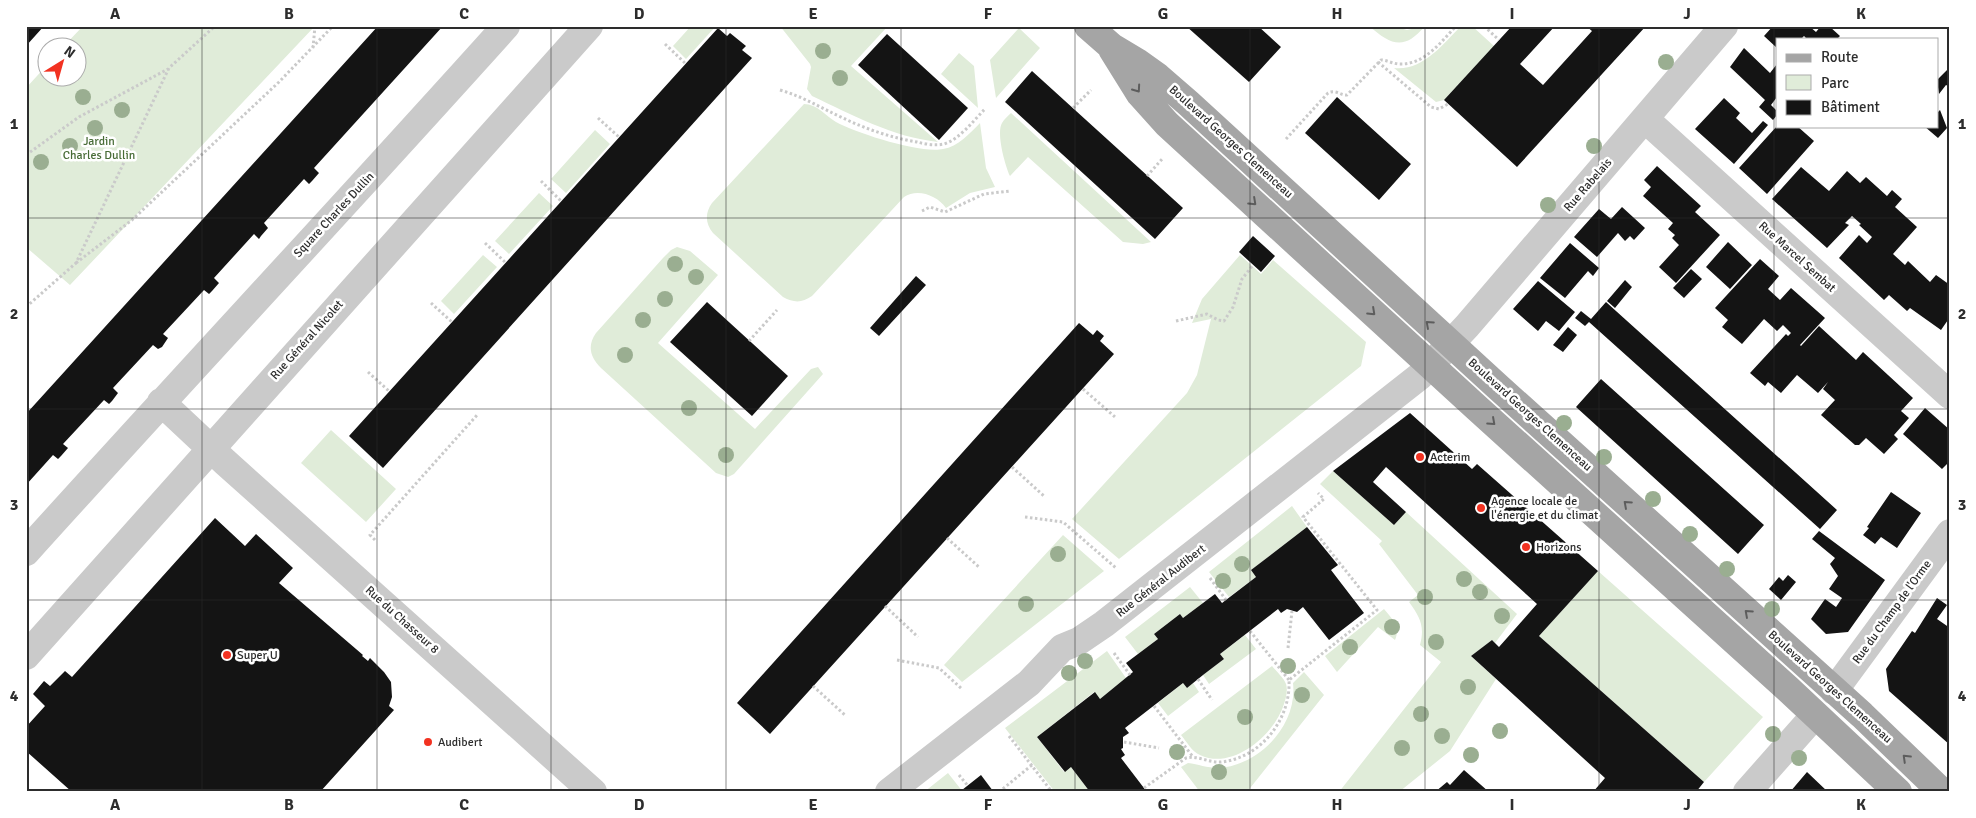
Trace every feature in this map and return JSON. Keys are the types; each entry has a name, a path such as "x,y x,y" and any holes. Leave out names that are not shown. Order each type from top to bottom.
{"main road":[{"name":"Boulevard Georges Clemenceau","path":"1088,26 1112,47 1158,77 1834,691 1942,792"},
{"name":"Boulevard Georges Clemenceau","path":"1112,47 1140,94 1167,124 1898,792"}],"street":[{"name":"Square Charles Dullin","path":"26,552 161,402 378,169 506,26"},
{"name":"Rue Général Nicolet","path":"26,656 589,26"},
{"name":"Rue Rabelais","path":"1431,366 1724,26"},
{"name":"Rue Marcel Sembat","path":"1645,119 1950,395"},
{"name":"Rue Général Audibert","path":"889,792 1029,682 1062,648 1092,633 1120,612 1431,366"},
{"path":"161,402 210,448"},
{"name":"Rue du Chasseur 8","path":"210,448 593,792"},
{"name":"Rue du Champ de l'Orme","path":"1834,691 1950,533"},
{"path":"1747,792 1815,715"}],"path":[{"path":"26,155 78,117 169,68 215,26"},
{"path":"312,48 314,26"},
{"path":"26,307 76,263 132,220 279,82 333,26"},
{"path":"1286,139 1328,93 1336,91 1347,95 1378,62 1384,59 1400,64 1419,60 1435,48 1456,26"},
{"path":"1484,26 1499,40"},
{"path":"665,44 686,64"},
{"path":"1378,62 1431,107 1439,109 1448,104"},
{"path":"76,263 169,68"},
{"path":"780,90 812,101 856,124 893,137 928,144 943,144 950,141 985,109"},
{"path":"1074,108 1091,90"},
{"path":"598,118 620,138"},
{"path":"1147,176 1165,156"},
{"path":"541,181 562,202"},
{"path":"922,211 930,207 945,212 984,194 1010,191"},
{"path":"485,243 506,263"},
{"path":"1176,321 1208,314 1224,321 1233,307 1242,279 1253,265"},
{"path":"431,302 453,323"},
{"path":"749,341 777,310"},
{"path":"368,372 390,392"},
{"path":"1083,388 1115,418"},
{"path":"375,540 370,535 478,414"},
{"path":"1012,467 1044,496"},
{"path":"1289,680 1376,610 1303,517 1324,499 1314,488"},
{"path":"1025,517 1063,522 1116,568"},
{"path":"947,538 980,568"},
{"path":"1207,574 1226,600"},
{"path":"885,606 918,636"},
{"path":"1288,648 1292,611"},
{"path":"1144,788 1186,758 1193,757 1204,761 1221,762 1240,757 1261,743 1282,718 1288,701 1289,680 1250,631"},
{"path":"1110,648 1130,675"},
{"path":"897,660 939,668 962,689"},
{"path":"1198,679 1212,700"},
{"path":"813,686 846,716"},
{"path":"1154,706 1193,757"},
{"path":"1004,729 1052,792"},
{"path":"1124,742 1160,748"},
{"path":"999,792 1032,765"},
{"path":"954,768 968,786"}],"green space":[{"name":"Jardin Charles Dullin","path":"83,26 315,26 70,285 26,247 26,88 38,75 38,88 88,88 88,38 72,38"},
{"path":"691,26 716,26 686,59 673,46"},
{"path":"780,26 888,26 851,66 938,142 889,130 858,118 812,96 807,89 810,64"},
{"path":"1369,26 1393,26 1407,30 1425,26 1410,39 1404,42 1397,42 1384,38"},
{"path":"1461,26 1472,26 1494,46 1444,100 1436,102 1394,68 1404,68 1423,61"},
{"path":"1019,28 1040,48 996,98 990,60"},
{"path":"959,53 974,66 978,108 941,74"},
{"path":"804,104 813,106 836,122 858,132 905,146 933,150 954,146 980,123 986,168 995,187 970,193 946,208 932,196 921,193 909,194 904,197 812,296 801,301 787,299 713,233 708,226 707,214 712,203"},
{"path":"1011,113 1151,242 1143,244 1123,242 1028,157 1010,176 1004,157 1000,128"},
{"path":"595,130 610,144 566,193 551,179"},
{"path":"539,193 553,206 509,254 495,241"},
{"path":"677,247 690,251 718,275 658,343 755,429 811,369 818,367 823,374 734,474 728,477 716,473 601,368 592,356 591,342 596,333 663,258"},
{"path":"483,255 497,267 454,314 441,301"},
{"path":"1240,255 1261,274 1273,260 1366,342 1361,366 1119,559 1072,519 1187,393 1197,375 1211,319 1192,323 1202,299"},
{"path":"331,430 396,489 366,522 301,463"},
{"path":"1333,471 1394,525 1406,512 1517,614 1495,643 1492,640 1471,656 1496,679 1450,751 1399,792 1339,792 1441,662 1420,645 1422,627 1416,612 1409,602 1418,595 1379,544 1382,541 1320,484"},
{"path":"1292,506 1307,527 1251,570 1256,577 1229,597 1209,572"},
{"path":"1063,535 1104,571 962,682 944,665"},
{"path":"1598,571 1763,717 1704,782 1539,636"},
{"path":"1190,587 1203,603 1183,618 1180,614 1154,634 1158,639 1138,654 1125,637"},
{"path":"1384,609 1396,627 1397,635 1395,640 1378,627 1337,672 1325,656"},
{"path":"1245,635 1256,649 1209,684 1203,675 1224,659 1220,654"},
{"path":"1107,651 1126,678 1100,699 1094,692 1037,737 1064,772 1071,767 1090,792 1055,792 1005,728"},
{"path":"1272,666 1287,686 1284,704 1272,727 1251,747 1239,754 1213,759 1194,752 1181,735"},
{"path":"1304,672 1324,695 1247,792 1200,792 1181,767 1188,763 1214,768 1233,765 1248,760 1261,751 1282,728 1289,714 1293,699 1293,683"},
{"path":"1183,683 1187,688 1193,683 1199,692 1168,716 1158,703"},
{"path":"948,773 963,792 924,792"}],"building":[{"path":"26,26 44,26 26,46"},
{"path":"378,26 443,26 314,168 319,173 312,181 309,184 304,179 264,223 268,228 259,239 254,234 214,278 219,283 212,291 209,294 204,290 163,334 168,338 162,347 158,349 153,345 113,388 118,393 112,401 109,404 104,400 63,444 68,448 61,456 58,459 53,455 26,485 26,414"},
{"path":"1186,26 1258,26 1281,47 1249,82"},
{"path":"1512,26 1555,26 1520,64 1543,85 1592,31 1586,26 1646,26 1517,167 1444,100"},
{"path":"1773,26 1809,26 1816,32 1821,26 1829,26 1840,36 1838,38 1806,38 1804,36 1802,38 1776,38 1776,47 1764,36"},
{"path":"718,28 727,36 730,33 746,46 742,50 752,58 383,468 349,436"},
{"path":"887,34 968,108 939,140 858,65"},
{"path":"1744,48 1770,73 1776,65 1776,98 1771,105 1776,110 1776,116 1773,120 1759,107 1765,100 1730,67"},
{"path":"1950,67 1950,87 1946,85 1939,94 1938,79"},
{"path":"1032,71 1183,208 1155,239 1005,102"},
{"path":"1337,97 1411,164 1379,200 1305,133"},
{"path":"1724,98 1740,113 1736,118 1752,133 1763,121 1768,125 1734,164 1695,129"},
{"path":"1940,110 1947,128 1938,138 1926,128 1938,128 1938,112"},
{"path":"1776,127 1799,128 1814,141 1767,194 1739,168"},
{"path":"1657,166 1701,206 1695,212 1720,235 1676,283 1659,267 1679,245 1672,238 1675,235 1668,229 1673,223 1643,196 1651,187 1644,180"},
{"path":"1801,167 1829,191 1847,171 1860,183 1866,177 1887,196 1892,190 1902,199 1895,207 1917,227 1893,254 1905,265 1908,261 1930,282 1936,275 1950,285 1950,317 1941,330 1910,308 1907,311 1889,295 1884,300 1839,258 1859,235 1867,243 1872,237 1852,216 1845,223 1849,225 1827,248 1772,199"},
{"path":"1622,207 1645,228 1634,240 1630,236 1625,241 1618,233 1597,257 1574,237 1599,209 1611,219"},
{"path":"1253,236 1275,256 1261,272 1239,252"},
{"path":"1728,242 1752,265 1730,289 1706,267"},
{"path":"1570,243 1599,268 1593,276 1588,271 1565,298 1540,278"},
{"path":"1760,259 1779,276 1768,289 1780,300 1791,288 1825,318 1801,346 1819,326 1856,360 1863,352 1913,398 1901,411 1909,418 1894,435 1898,439 1884,454 1866,438 1859,445 1855,445 1821,415 1835,400 1823,389 1828,382 1818,393 1797,375 1781,393 1768,382 1765,386 1750,373 1786,334 1788,336 1791,333 1783,325 1777,331 1764,319 1742,344 1722,327 1728,320 1715,308"},
{"path":"1691,269 1702,279 1684,298 1673,288"},
{"path":"916,276 926,285 879,336 870,328"},
{"path":"1625,280 1632,287 1615,308 1607,301"},
{"path":"1538,281 1575,312 1559,331 1546,321 1538,331 1513,309"},
{"path":"707,302 788,376 752,416 670,342"},
{"path":"1606,302 1837,510 1820,529 1589,322 1585,326 1575,318 1581,311 1591,319"},
{"path":"1079,323 1093,335 1097,330 1104,336 1100,341 1114,354 770,734 737,703"},
{"path":"1568,327 1577,335 1563,352 1553,345"},
{"path":"1601,379 1764,525 1738,554 1576,407"},
{"path":"1925,408 1950,430 1950,461 1942,469 1903,434"},
{"path":"1410,413 1472,469 1477,464 1598,571 1539,636 1704,782 1696,792 1593,792 1605,778 1471,656 1492,640 1499,647 1537,604 1386,467 1373,482 1406,512 1394,525 1333,471"},
{"path":"1891,492 1921,513 1897,548 1881,537 1875,544 1863,535"},
{"name":"Super U","path":"215,518 245,546 256,534 293,568 279,583 362,656 368,661 370,658 384,672 391,682 392,697 389,706 394,710 320,792 72,792 26,751 26,727 45,706 33,694 44,681 50,686 65,671 72,677"},
{"path":"1307,527 1338,565 1331,570 1364,613 1329,640 1303,607 1297,612 1287,609 1281,613 1278,609 1220,654 1224,659 1187,688 1183,683 1125,728 1129,733 1123,737 1123,748 1121,749 1125,755 1121,758 1147,792 1090,792 1071,767 1065,772 1037,737 1095,692 1100,699 1133,672 1126,663 1158,639 1154,634 1180,614 1183,618 1215,594 1222,603 1256,577 1251,570"},
{"path":"1819,531 1885,580 1848,632 1826,634 1811,619 1825,599 1836,607 1842,598 1829,589 1838,576 1830,564 1835,558 1812,539"},
{"path":"1788,575 1796,582 1781,600 1769,589 1779,577 1783,581"},
{"path":"1937,598 1947,605 1937,619 1950,628 1950,745 1889,691 1886,669 1912,631 1915,633"},
{"path":"1464,770 1489,792 1435,792 1447,782 1450,785"},
{"path":"1807,772 1828,792 1790,792"},
{"path":"981,775 993,791 963,792 962,790"}],"place":[{"name":"Acterim","path":"1420,457"},
{"name":"Agence locale de l'énergie et du climat","path":"1481,508"},
{"name":"Horizons","path":"1526,547"},
{"name":"Super U","path":"227,655"},
{"name":"Audibert","path":"428,742"}]}
